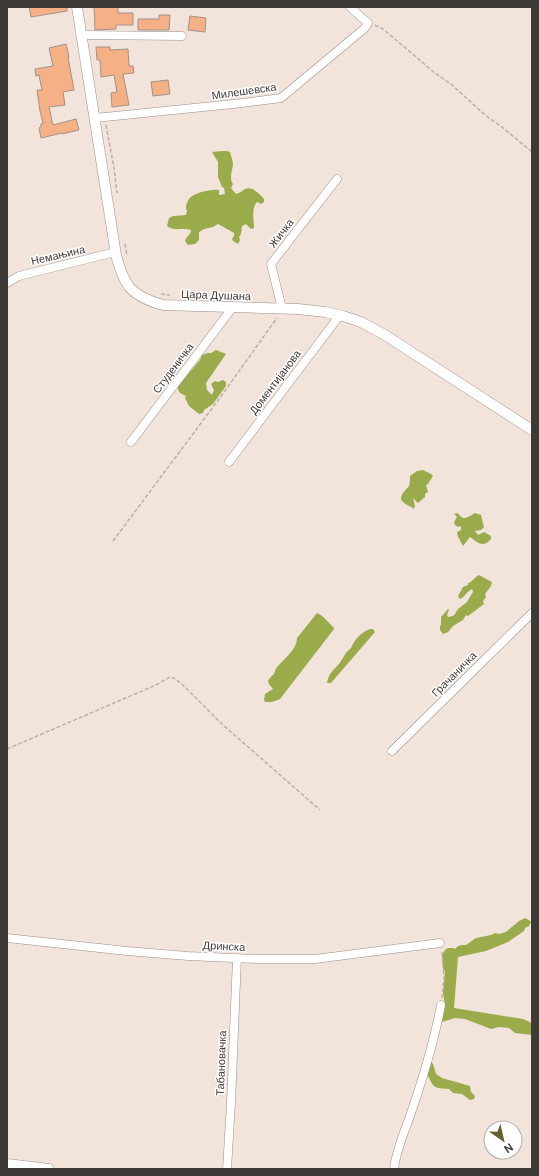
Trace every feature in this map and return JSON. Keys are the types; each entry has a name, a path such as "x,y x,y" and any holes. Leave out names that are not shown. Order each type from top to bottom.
{"street":[{"name":"Цара Душана","path":"77,7 100,118 115,252 119,268 126,284 139,296 163,305 325,312 340,315 360,322 385,335 532,430"},
{"path":"350,7 368,23"},
{"name":"Милешевска","path":"100,118 281,98 361,33 368,23"},
{"path":"82,35 182,36"},
{"name":"Жичка","path":"281,309 271,264 337,179"},
{"name":"Немањина","path":"7,283 19,276 115,252"},
{"name":"Студеничка","path":"131,442 233,307"},
{"name":"Доментијанова","path":"229,462 340,315"},
{"name":"Грачаничка","path":"392,751 532,613"},
{"name":"Дринска","path":"7,938 188,956 265,959 316,959 440,944"},
{"name":"Табановачка","path":"227,1169 237,958"},
{"path":"394,1169 401,1140 423,1078 435,1035 441,1006"},
{"path":"7,1164 49,1169"}],"path":[{"path":"368,23 383,29 426,66 452,85 485,115 532,152"},
{"path":"100,118 108,134 116,192"},
{"path":"124,239 127,257"},
{"path":"160,294 173,296"},
{"path":"113,541 212,409 275,322 281,309"},
{"path":"7,749 156,685 170,677 174,678 182,685 222,724 320,810"},
{"path":"440,944 443,953 444,978 441,1006"}],"green space":[{"path":"212,152 230,152 232,160 233,165 231,177 233,184 231,188 236,194 248,188 253,190 264,199 264,202 261,204 257,202 254,207 254,228 251,229 246,224 242,226 238,244 232,239 234,233 218,224 199,232 199,240 195,244 188,245 185,241 191,230 170,228 167,226 169,218 173,216 186,215 188,200 198,193 219,190 219,195 225,194 224,188 222,187 218,177 218,162"},
{"path":"216,350 226,354 206,383 207,390 212,395 214,390 211,384 215,381 218,382 223,380 226,382 226,386 213,404 204,410 203,413 199,414 189,406 185,398 186,396 180,393 178,386 200,360 202,355"},
{"path":"423,470 433,476 426,485 428,492 425,494 425,497 418,503 413,498 415,506 414,509 401,500 401,496 409,486 410,476 417,471"},
{"path":"457,513 463,518 475,513 481,515 484,527 481,530 475,531 478,535 484,532 491,536 491,539 488,542 480,544 470,537 463,546 457,532 461,530 461,527 455,525 454,522 457,517 454,514"},
{"path":"479,575 492,582 485,594 486,597 483,601 484,604 468,616 466,615 463,620 453,626 448,632 443,634 440,630 441,617 448,609 448,617 453,616 458,609 467,602 473,592 472,589 460,599 458,596 463,587 468,585 468,583"},
{"path":"317,613 324,617 334,629 280,699 272,702 265,702 265,694 273,689 268,680 274,674 277,667 293,650 297,638"},
{"path":"373,629 375,632 331,683 327,683 331,673 347,651 351,648 356,639 363,632"},
{"path":"525,918 531,922 529,926 508,942 486,951 458,957 454,1008 523,1019 532,1023 532,1035 515,1033 509,1028 499,1027 491,1029 465,1019 455,1018 442,1022 445,1006 443,993 445,972 443,968 442,955 445,950 448,948 455,949 466,945 476,938 506,932"},
{"path":"431,1062 436,1074 442,1078 470,1086 471,1092 475,1096 474,1099 470,1100 462,1094 453,1093 449,1089 437,1088 431,1082 427,1074"}],"building":[{"path":"29,7 67,7 67,11 31,17"},
{"path":"94,7 118,7 118,13 133,13 133,25 116,25 116,29 95,30"},
{"path":"159,15 170,15 169,30 138,30 138,19 159,19"},
{"path":"190,16 206,18 205,32 188,30"},
{"path":"66,44 74,90 63,92 65,105 49,107 53,125 76,119 79,130 41,138 39,128 43,123 37,90 42,90 39,75 36,76 35,69 53,66 49,48"},
{"path":"96,47 110,47 110,50 128,49 129,66 133,66 134,73 123,74 129,105 112,107 111,93 117,92 114,75 101,77 100,60 97,60"},
{"path":"168,80 170,94 153,96 151,82"}]}
